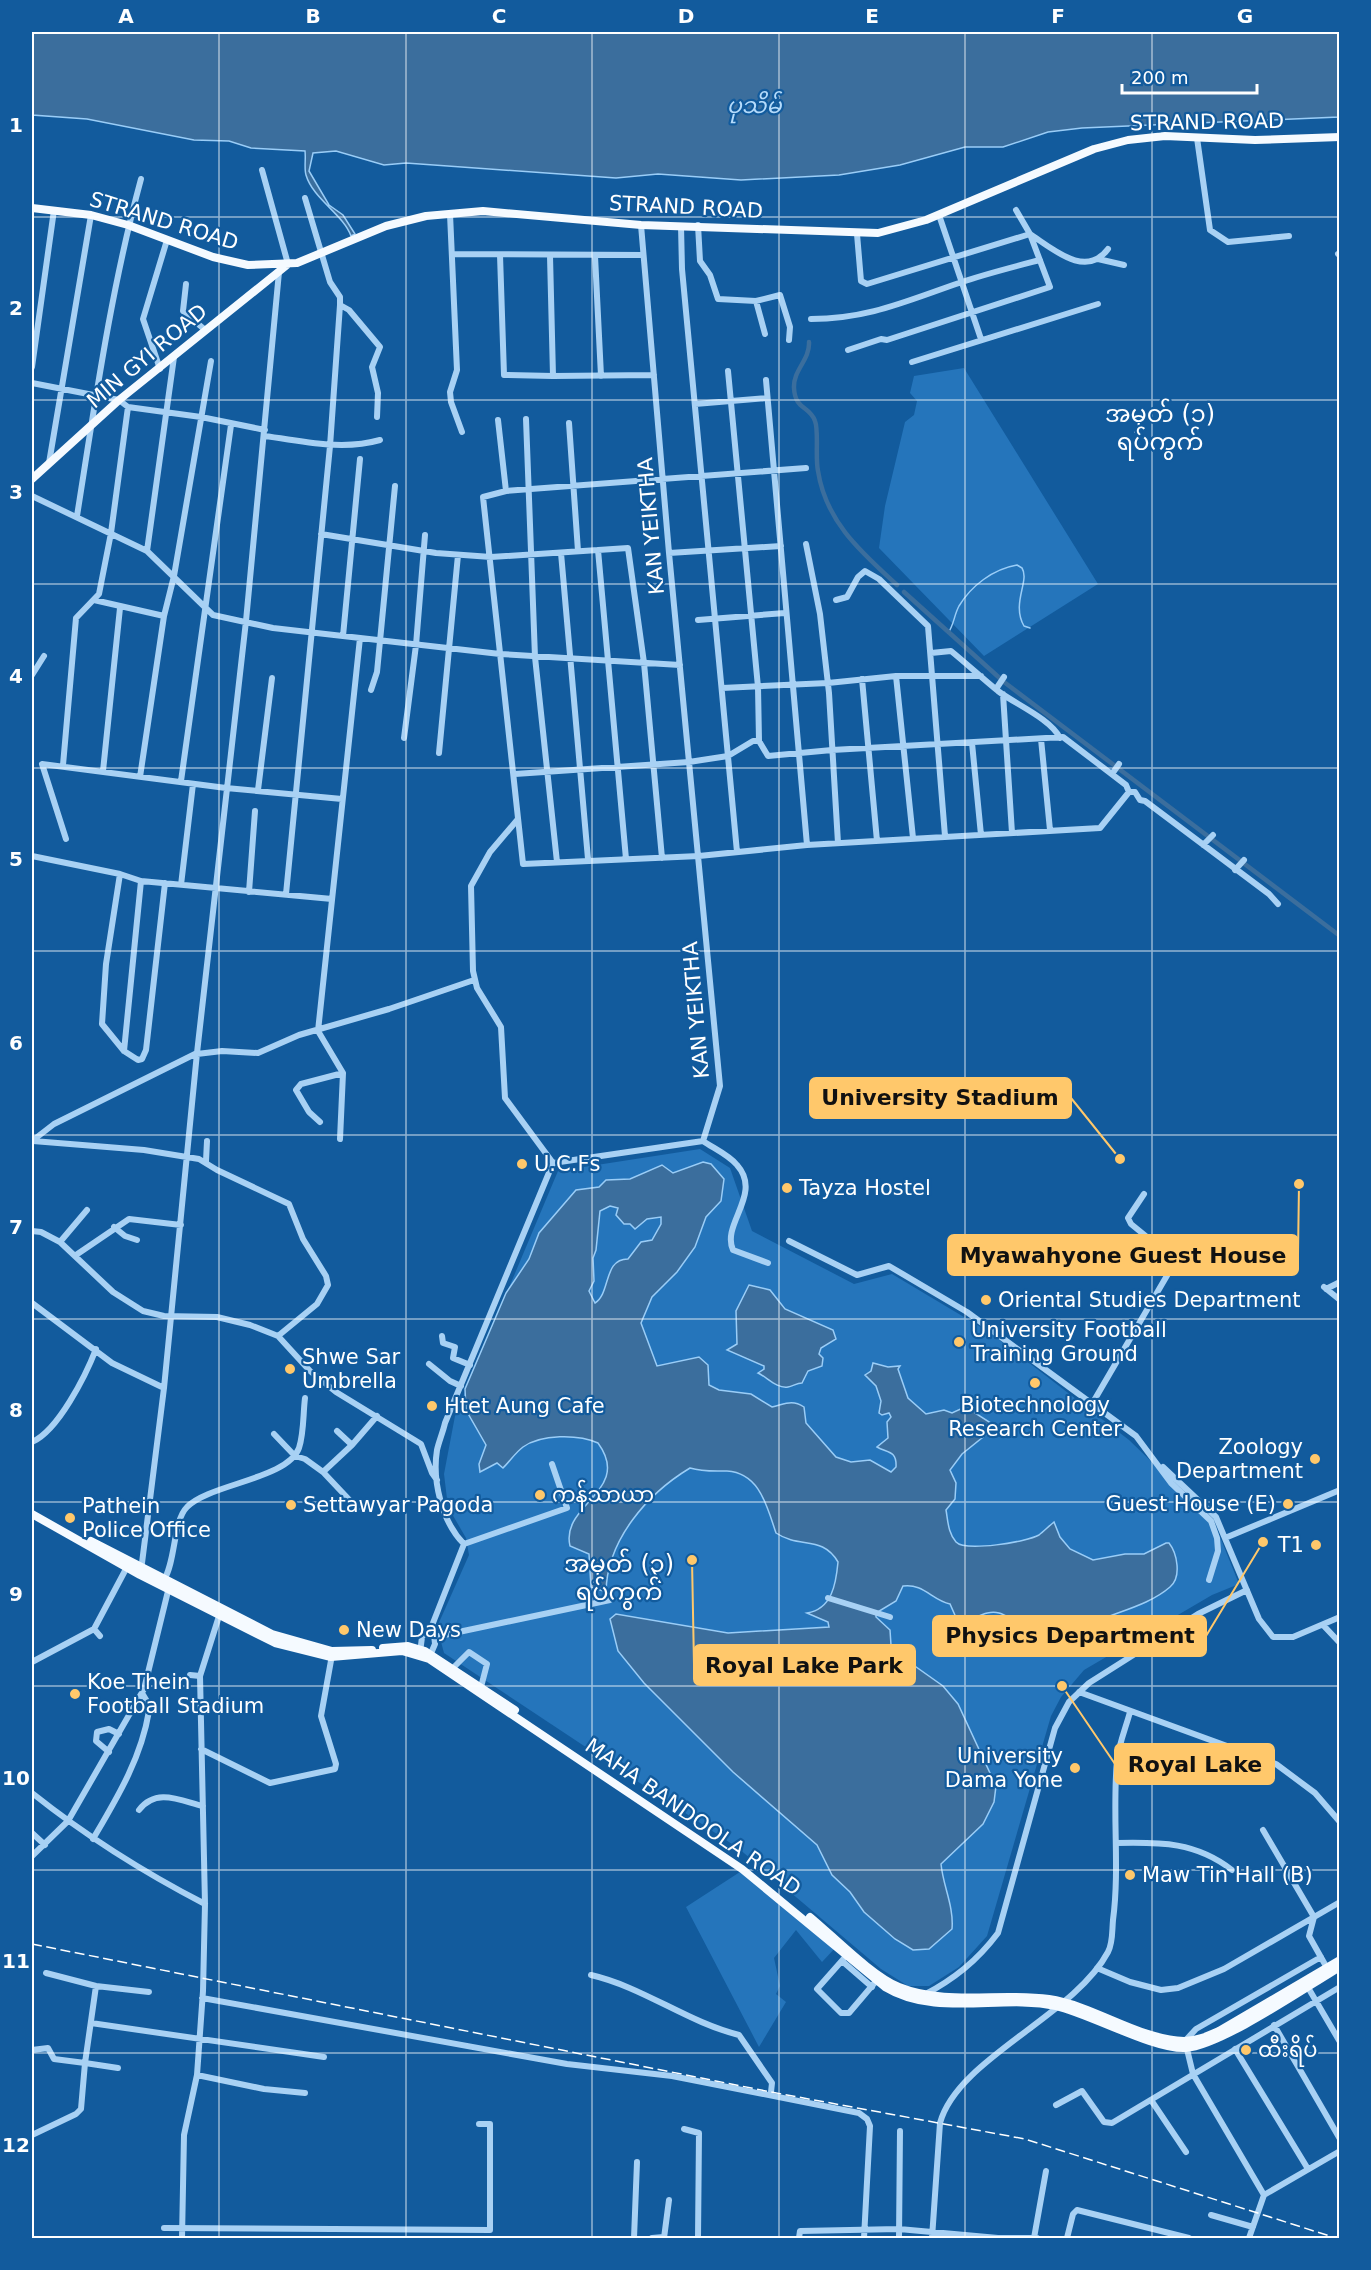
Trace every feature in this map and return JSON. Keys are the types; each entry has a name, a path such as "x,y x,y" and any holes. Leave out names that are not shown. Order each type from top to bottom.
{"main road":[{"name":"STRAND ROAD","path":"32,208 91,215 128,225 213,257 248,265 288,264 320,254 386,226 426,216 483,211 641,225 698,225 857,234 878,233 939,215 1094,149 1128,140 1165,136 1256,140 1340,137"},
{"name":"MIN GYI ROAD","path":"32,479 91,428 119,400 160,369 204,329 288,264"},
{"name":"MAHA BANDOOLA ROAD","path":"32,1508 141,1572"},
{"name":"MAHA BANDOOLA ROAD","path":"32,1514 127,1567 168,1584 220,1612 272,1634 332,1654 403,1646 453,1668 764,1879 888,1982 902,1988 925,1994 1045,1999 1185,2044 1219,2031 1340,1967"},
{"name":"MAHA BANDOOLA ROAD","path":"430,1656 742,1869 874,1983 917,1999 952,2003 1062,2005"},
{"name":"MAHA BANDOOLA ROAD","path":"1305,1984 1340,1960"}],"street":[{"path":"1197,138 1210,230 1228,242 1289,236"},
{"path":"262,170 288,264"},
{"path":"77,516 98,396 109,311 141,179"},
{"path":"286,894 330,446 340,305 340,297 330,282 320,254 305,198"},
{"path":"32,367 54,210"},
{"path":"848,350 1050,287 1030,234 1016,210"},
{"path":"450,214 457,370 450,392 462,432"},
{"path":"48,466 64,389 91,215"},
{"path":"939,215 981,339"},
{"name":"KAN YEIKTHA","path":"641,225 669,553 720,1086 702,1141"},
{"path":"698,225 700,261 710,275 718,299 756,301 780,296 790,327 789,340"},
{"path":"681,226 682,269 737,852"},
{"path":"857,234 861,281 864,284 1030,234"},
{"path":"1030,234 1060,254 1083,264 1098,259 1108,249"},
{"path":"160,369 143,318 168,240"},
{"path":"453,254 643,255"},
{"path":"500,255 504,375 654,375"},
{"path":"550,256 553,376"},
{"path":"595,256 601,376"},
{"path":"1098,259 1124,265"},
{"path":"811,319 839,319 871,314 961,282 1040,260"},
{"path":"141,1572 164,1388 197,1054 246,621 279,272"},
{"path":"186,284 183,310 204,329"},
{"path":"756,301 765,334"},
{"path":"912,362 1098,304"},
{"path":"340,305 349,310 380,347 372,367 378,393 377,417"},
{"path":"147,550 174,357"},
{"path":"140,777 164,616 174,576 211,360"},
{"path":"728,371 743,550 758,687 759,741 768,756 832,750 1064,737 1113,773 1126,785 1129,792"},
{"path":"766,380 807,845"},
{"path":"32,383 119,400 128,407 201,417 330,446 363,445 380,440"},
{"path":"695,404 767,398"},
{"path":"63,765 76,618 99,594 111,533 128,407"},
{"path":"526,419 535,657 557,862"},
{"path":"498,420 506,491"},
{"path":"569,423 578,552"},
{"path":"180,781 231,425"},
{"path":"343,636 360,459"},
{"path":"806,468 701,478 506,491 486,496 482,500 491,557 523,864 588,859 699,856 807,845 1103,827 1129,792"},
{"path":"371,690 375,682 395,486"},
{"path":"32,496 147,550 213,615 312,634 451,649 535,657 680,665"},
{"path":"321,534 424,551 491,557 628,548 645,663 662,858"},
{"path":"404,738 416,645 425,535"},
{"path":"806,544 820,614 828,683 838,843"},
{"path":"669,553 781,546"},
{"path":"598,550 606,661 626,859"},
{"path":"561,553 588,859"},
{"path":"440,753 458,555"},
{"path":"836,600 847,597 861,573 869,573 928,626 945,836"},
{"path":"93,600 120,608 164,616"},
{"path":"103,771 120,608"},
{"path":"698,620 785,613"},
{"path":"340,1139 343,1073 318,1030 360,638"},
{"path":"931,653 951,651 1003,694 1028,712 1037,715 1048,727 1056,731 1060,738"},
{"path":"32,675 44,656"},
{"path":"722,688 828,683 896,676 981,675"},
{"path":"896,676 913,838"},
{"path":"997,687 1004,677"},
{"path":"258,790 272,678"},
{"path":"862,679 877,841"},
{"path":"1003,694 1012,833"},
{"path":"1041,739 1050,830"},
{"path":"515,774 689,762 728,756 753,741 759,741"},
{"path":"972,743 981,835"},
{"path":"66,839 41,769 42,764 226,788 342,799"},
{"path":"1113,773 1119,764"},
{"path":"181,885 193,783"},
{"path":"1129,792 1135,792 1140,800 1145,801 1205,844 1269,894 1278,904"},
{"path":"249,892 255,811"},
{"path":"518,819 490,852 471,886 474,980 501,1027 505,1098 553,1163"},
{"path":"1205,844 1213,835"},
{"path":"32,856 120,874 141,881 332,899"},
{"path":"1236,869 1244,860"},
{"path":"120,874 106,964 102,1024 124,1051 138,1060 142,1059 146,1050 165,883"},
{"path":"124,1051 141,881"},
{"path":"32,1141 54,1124 197,1054 222,1051 258,1053 299,1035 474,980"},
{"path":"320,1122 309,1112 296,1090 301,1083 343,1073"},
{"path":"32,1141 187,1156 206,1161 217,1170 289,1204 303,1239 327,1276 328,1285 317,1304 278,1336"},
{"path":"206,1161 207,1141"},
{"path":"553,1163 702,1141 737,1164 745,1183 744,1200 731,1238 733,1250 768,1263"},
{"path":"464,1544 457,1537 440,1502 436,1459 445,1423 553,1163"},
{"path":"1092,1404 1172,1266 1169,1255 1131,1224 1128,1218 1144,1194"},
{"path":"60,1242 87,1210"},
{"path":"76,1255 114,1227 129,1219 181,1225"},
{"path":"114,1227 125,1236 137,1240"},
{"path":"32,1231 42,1232 60,1242 113,1292 143,1311 170,1316 217,1317 250,1325 278,1336 310,1371 336,1392 421,1444 437,1480"},
{"path":"789,1241 857,1275 889,1266 968,1312 1136,1436 1171,1483 1211,1521 1217,1538 1218,1551 1209,1580"},
{"path":"1340,1282 1325,1288 1340,1300"},
{"path":"32,1303 96,1349 112,1364 164,1388"},
{"path":"441,1342 455,1347 453,1358 470,1365"},
{"path":"32,1442 47,1432 55,1422 88,1370 96,1349"},
{"path":"429,1364 450,1382 461,1386"},
{"path":"32,1856 68,1821 142,1693 173,1563 181,1516 192,1502 214,1491 260,1477 295,1456 299,1447 305,1398"},
{"path":"323,1472 352,1445 377,1416"},
{"path":"337,1431 352,1445"},
{"path":"274,1434 295,1456 305,1459 323,1472 357,1508"},
{"path":"1152,1456 1216,1517 1259,1619 1273,1638 1293,1637 1340,1617"},
{"path":"428,1460 436,1459"},
{"path":"420,1652 422,1637 431,1628 464,1544 567,1508 552,1464"},
{"path":"1225,1538 1340,1490"},
{"path":"32,1662 94,1629 127,1567"},
{"path":"917,1999 962,1972 985,1950 998,1933 1060,1715 1079,1692 1120,1663 1198,1614 1247,1590"},
{"path":"828,1598 890,1617"},
{"path":"435,1637 610,1600"},
{"path":"183,2238 184,2135 197,2075 201,2037 205,1904 200,1676 220,1612"},
{"path":"1323,1625 1340,1642"},
{"path":"430,1656 435,1647 435,1637 431,1628"},
{"path":"94,1629 100,1636"},
{"path":"453,1668 469,1652 479,1657 487,1664 481,1687"},
{"path":"201,1749 270,1784 335,1769 336,1764 321,1716 332,1654"},
{"path":"190,1675 200,1676"},
{"path":"1079,1692 1130,1712 1226,1743 1276,1764 1309,1787 1340,1822"},
{"path":"93,1839 126,1783 137,1758 149,1711 148,1703 142,1693"},
{"path":"932,2236 940,2122 944,2109 963,2084 1062,2005 1097,1968 1110,1949 1117,1890 1117,1759 1130,1712"},
{"path":"109,1752 96,1741 97,1732 109,1729 119,1734"},
{"path":"32,1793 93,1839 132,1864 205,1904"},
{"path":"139,1810 147,1800 158,1796 203,1806"},
{"path":"1263,1830 1314,1917 1309,1936 1327,1968"},
{"path":"32,1833 45,1845"},
{"path":"1117,1843 1168,1842 1215,1857 1232,1870"},
{"path":"1097,1968 1130,1982 1161,1990 1178,1988 1224,1969 1340,1902"},
{"path":"1264,2195 1193,2074 1185,2044 1196,2029 1321,1957"},
{"path":"844,1958 817,1989 841,2013 849,2013 874,1983"},
{"path":"46,1973 96,1986 149,1992"},
{"path":"591,1975 610,1980 716,2029 739,2035 772,2083 771,2092"},
{"path":"1305,1984 1340,2042"},
{"path":"32,2135 81,2109 96,1986"},
{"path":"1056,2105 1082,2091 1107,2125 1340,1988"},
{"path":"202,1998 567,2064 678,2077 859,2113 867,2119 870,2126 864,2238"},
{"path":"91,2023 155,2034 201,2037 324,2057"},
{"path":"1275,2025 1340,2139"},
{"path":"32,2050 48,2048 54,2059 118,2068"},
{"path":"1235,2049 1308,2169"},
{"path":"197,2075 264,2089 305,2093"},
{"path":"1151,2100 1186,2152"},
{"path":"164,2228 313,2230 423,2235 490,2230 490,2124 479,2124"},
{"path":"684,2130 699,2133 698,2238"},
{"path":"899,2238 900,2131"},
{"path":"1249,2238 1264,2195 1340,2151"},
{"path":"634,2238 637,2162"},
{"path":"799,2238 800,2231 833,2235 864,2229 899,2229 932,2236 1035,2238 1046,2171"},
{"path":"652,2238 664,2238 669,2200"},
{"path":"1067,2238 1073,2214 1080,2210 1189,2238"},
{"path":"1211,2215 1253,2227"},
{"path":"313,2230 313,2238"}],"shaded area":[{"path":"964,368 1098,584 984,656 879,548 885,506 905,422 914,415 917,401 910,393 914,376"},
{"path":"700,1149 730,1168 752,1231 854,1284 892,1274 989,1332 1129,1440 1214,1522 1239,1584 1212,1595 1084,1670 1061,1697 1051,1716 987,1936 959,1967 929,1986 908,1986 881,1969 738,1848 444,1653 437,1627 469,1555 466,1538 448,1507 444,1474 455,1416 558,1171"},
{"path":"743,1870 837,1946 822,1962 796,1930 774,1958 780,1986 776,1994 786,2002 759,2047 686,1907"}],"water":[{"name":"ပုသိမ်","path":"32,32 1339,32 1339,117 1082,128 1048,132 1003,147 965,147 900,165 839,175 741,180 658,174 616,178 406,163 384,165 336,151 313,153 309,171 329,205 343,215 355,234 351,236 342,221 310,184 305,173 305,151 251,148 229,141 194,140 87,119 32,115"},
{"path":"703,1162 711,1164 724,1179 721,1201 706,1217 695,1247 677,1272 652,1297 641,1323 657,1366 699,1357 708,1365 709,1385 719,1390 751,1394 772,1407 796,1403 804,1407 806,1423 836,1457 851,1462 870,1460 891,1472 896,1467 895,1458 891,1453 877,1447 888,1438 887,1422 891,1417 889,1413 882,1415 879,1413 881,1401 876,1386 865,1375 871,1371 873,1363 888,1367 900,1366 898,1369 908,1398 926,1414 944,1410 952,1413 963,1408 967,1401 971,1402 975,1413 994,1425 993,1429 962,1454 950,1470 956,1483 955,1499 946,1510 950,1531 956,1542 962,1545 983,1546 1032,1538 1054,1522 1060,1537 1070,1549 1093,1560 1125,1554 1144,1554 1166,1543 1169,1543 1174,1553 1177,1571 1174,1583 1170,1587 1150,1600 1081,1629 1027,1623 994,1612 958,1622 950,1604 922,1589 910,1586 903,1586 896,1601 876,1613 876,1617 890,1630 891,1645 895,1652 943,1686 958,1704 996,1786 994,1802 983,1824 941,1864 951,1912 952,1929 929,1949 913,1950 895,1939 864,1912 850,1892 832,1875 817,1845 733,1772 644,1683 618,1651 610,1619 616,1614 728,1633 829,1627 828,1622 807,1613 822,1606 834,1587 838,1562 832,1554 818,1545 785,1538 776,1533 765,1502 755,1485 747,1478 727,1471 704,1471 690,1468 659,1491 632,1520 614,1554 608,1573 606,1592 591,1587 589,1554 570,1546 570,1531 575,1519 602,1486 607,1473 606,1459 598,1443 570,1437 540,1440 523,1447 503,1468 497,1463 480,1472 479,1464 486,1445 466,1410 465,1389 506,1293 529,1259 539,1233 576,1190 599,1187 606,1180 630,1179 662,1165 673,1173","holes":["610,1206 618,1208 616,1215 624,1224 630,1224 635,1229 647,1219 661,1217 661,1224 652,1240 641,1242 628,1259 620,1260 615,1264 600,1298 595,1303 589,1291 594,1281 593,1258 600,1211"]},
{"path":"749,1285 770,1290 785,1309 833,1330 836,1339 821,1348 819,1354 823,1358 822,1366 808,1371 802,1383 788,1387 780,1386 758,1373 764,1369 764,1366 727,1350 737,1344 736,1311"}],"waterway":[{"path":"809,342 809,348 796,376 794,388 797,400 815,421 817,465 822,489 837,521 847,535 897,585"},
{"path":"948,633 959,606 976,585 999,570 1017,565 1024,573 1019,609 1024,626 1030,628"},
{"path":"904,592 1004,682 1340,936"}],"railway":[{"path":"32,1944 771,2092 1025,2139 1336,2238"}],"place":[{"name":"University Stadium","path":"1120,1159"},
{"name":"U.C.Fs","path":"522,1164"},
{"name":"Myawahyone Guest House","path":"1299,1184"},
{"name":"Tayza Hostel","path":"787,1188"},
{"name":"Oriental Studies Department","path":"986,1300"},
{"name":"University Football Training Ground","path":"959,1342"},
{"name":"Shwe Sar Umbrella","path":"290,1369"},
{"name":"Biotechnology Research Center","path":"1035,1383"},
{"name":"Htet Aung Cafe","path":"432,1406"},
{"name":"Zoology Department","path":"1315,1459"},
{"name":"ကန်သာယာ","path":"540,1495"},
{"name":"Guest House (E)","path":"1288,1504"},
{"name":"Settawyar Pagoda","path":"291,1505"},
{"name":"Pathein Police Office","path":"70,1518"},
{"name":"Physics Department","path":"1263,1542"},
{"name":"T1","path":"1316,1545"},
{"name":"Royal Lake Park","path":"692,1560"},
{"name":"New Days","path":"344,1630"},
{"name":"Royal Lake","path":"1062,1686"},
{"name":"Koe Thein Football Stadium","path":"75,1694"},
{"name":"University Dama Yone","path":"1075,1768"},
{"name":"Maw Tin Hall (B)","path":"1130,1875"},
{"name":"ထီးရိပ်","path":"1246,2050"}],"district":[{"name":"အမှတ် (၁) ရပ်ကွက်","path":"1160,428"},
{"name":"အမှတ် (၃) ရပ်ကွက်","path":"619,1578"}]}
